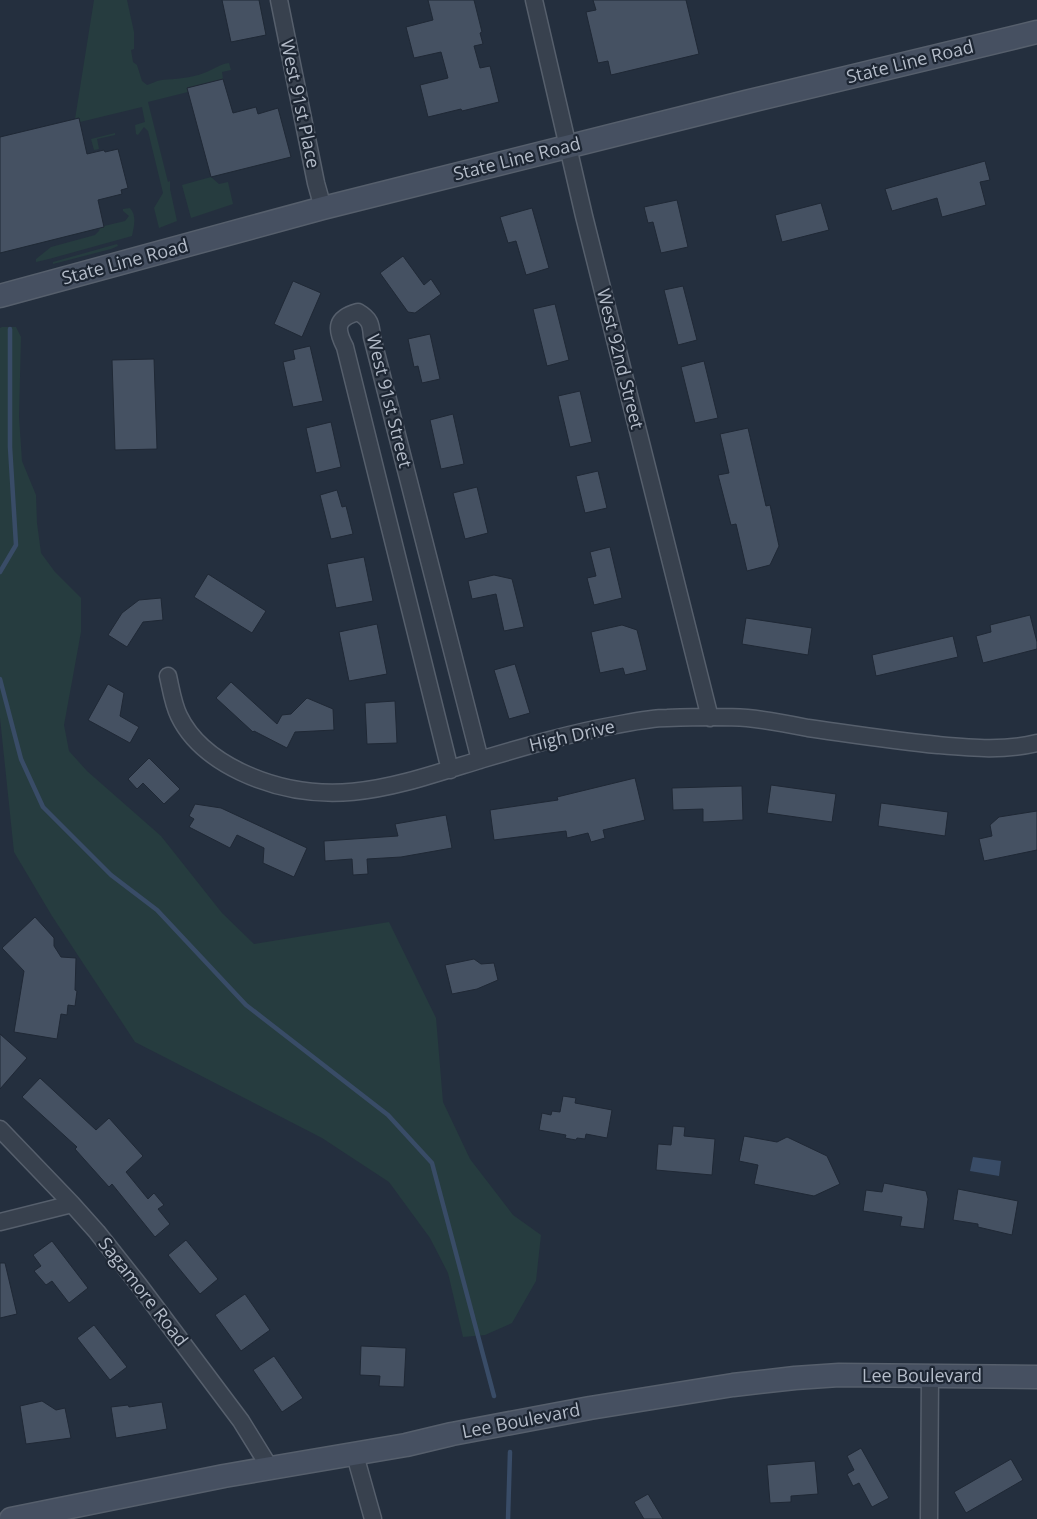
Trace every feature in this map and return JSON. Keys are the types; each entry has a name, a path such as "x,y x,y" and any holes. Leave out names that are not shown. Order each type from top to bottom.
{"main road":[{"name":"State Line Road","path":"0,296 323,208 1037,32"},
{"name":"Lee Boulevard","path":"11,1519 270,1468 355,1455 452,1434 590,1408 735,1385 830,1376 1037,1377"}],"street":[{"name":"West 91st Place","path":"279,0 316,183 323,208"},
{"name":"West 92nd Street","path":"534,0 584,216 710,718"},
{"name":"West 91st Street","path":"450,770 345,347 339,334 338,326 346,315 358,312 366,316 371,325 374,347 480,760"},
{"name":"High Drive","path":"168,676 180,718 200,745 210,754 230,766 263,782 294,790 343,793 377,789 450,770 548,740 626,723 663,718 746,718 896,741 977,748 998,748 1037,743"},
{"name":"Sagamore Road","path":"0,1129 72,1204 139,1285 236,1414 270,1468"},
{"path":"0,1222 72,1204"},
{"path":"930,1376 930,1519"},
{"path":"355,1455 373,1519"}],"green space":[{"path":"94,0 127,0 134,32 134,49 131,50 133,62 137,65 142,81 147,85 160,80 199,75 229,63 231,70 222,72 223,79 187,88 188,92 148,102 168,182 170,181 177,221 159,228 154,208 163,193 148,131 144,127 138,135 136,134 135,125 145,122 142,107 80,122 79,118 75,119"},
{"path":"115,133 115,135 97,139 99,149 94,150 91,139"},
{"path":"211,177 219,184 228,182 233,204 191,218 182,185"},
{"path":"130,208 134,218 132,236 36,262 36,259 51,247 95,235 104,226 125,221 129,216 123,209"},
{"path":"117,244 118,246 111,249 53,264 53,262"},
{"path":"16,327 21,337 19,417 22,461 36,495 41,553 55,572 81,598 81,632 64,725 69,751 87,771 161,836 222,913 254,944 389,922 436,1018 443,1102 470,1159 513,1215 541,1235 536,1281 512,1323 485,1335 463,1337 448,1273 430,1238 389,1182 322,1138 135,1042 52,916 14,852 0,718 0,328"}],"water":[{"path":"973,1157 1001,1161 999,1176 970,1171"}],"building":[{"path":"222,0 259,0 266,35 231,42"},
{"path":"428,0 474,0 483,44 474,46 480,68 490,66 499,102 428,117 420,85 448,78 441,52 414,58 406,27 433,20"},
{"path":"593,0 686,0 699,54 611,75 608,61 598,63 586,12 596,10"},
{"path":"223,79 233,113 256,107 258,114 278,108 291,157 211,177 187,88"},
{"path":"79,118 87,154 118,149 128,188 121,190 122,194 98,200 104,227 0,253 0,137"},
{"path":"985,161 990,180 980,182 986,205 942,217 937,198 892,211 885,189"},
{"path":"677,200 688,247 661,253 653,222 648,223 644,207"},
{"path":"821,203 829,230 782,242 775,215"},
{"path":"532,208 549,268 526,275 516,241 508,243 500,217"},
{"path":"403,256 424,285 431,279 441,294 415,313 408,312 380,273"},
{"path":"293,281 321,293 302,337 274,324"},
{"path":"683,286 697,340 678,345 664,290"},
{"path":"555,304 569,360 547,366 533,309"},
{"path":"430,334 440,379 422,383 418,366 414,367 408,339"},
{"path":"310,346 323,401 293,407 283,362 295,359 293,350"},
{"path":"154,359 157,449 115,450 112,360"},
{"path":"704,361 718,418 695,423 681,367"},
{"path":"580,391 592,442 570,447 558,396"},
{"path":"453,414 464,464 441,469 430,420"},
{"path":"331,422 341,467 316,473 306,428"},
{"path":"748,428 766,506 770,505 779,546 770,565 747,571 736,524 731,525 718,475 729,473 720,434"},
{"path":"598,471 607,508 585,513 576,476"},
{"path":"477,487 488,533 465,539 453,493"},
{"path":"337,490 342,507 346,506 353,534 331,539 320,495"},
{"path":"610,547 622,598 594,605 587,578 596,576 590,552"},
{"path":"364,557 373,601 336,608 327,564"},
{"path":"208,574 266,611 252,633 194,597"},
{"path":"494,575 512,579 524,627 504,631 496,594 472,599 468,581"},
{"path":"161,598 163,620 143,622 127,647 108,635 122,613 139,600"},
{"path":"1030,615 1037,649 983,663 976,636 991,632 990,625"},
{"path":"746,618 812,628 808,655 742,644"},
{"path":"377,624 387,674 349,681 339,632"},
{"path":"622,625 637,630 647,670 625,675 623,668 600,673 591,632"},
{"path":"953,636 958,657 876,676 872,655"},
{"path":"515,664 530,713 509,719 494,670"},
{"path":"231,682 277,724 282,715 291,714 307,698 333,709 334,730 295,732 287,748 253,732 216,698"},
{"path":"108,684 124,693 120,716 139,727 130,743 88,720"},
{"path":"395,701 397,743 367,744 365,703"},
{"path":"149,758 180,789 164,804 143,783 137,789 128,779"},
{"path":"635,778 645,820 603,830 605,838 591,842 588,833 567,838 566,831 494,840 490,810 558,800 557,797"},
{"path":"771,785 836,794 832,822 767,813"},
{"path":"742,786 743,820 703,822 703,809 673,810 672,788"},
{"path":"881,803 948,812 945,836 878,826"},
{"path":"195,804 221,808 307,848 294,877 263,863 264,848 237,835 230,848 189,827 194,819 189,816"},
{"path":"1037,811 1037,850 984,861 979,839 992,836 990,825 999,817"},
{"path":"446,815 452,848 401,857 367,859 368,874 353,875 352,859 325,861 324,841 398,836 395,824"},
{"path":"35,917 54,938 54,946 61,957 76,958 75,990 77,991 75,1006 68,1005 67,1015 61,1014 57,1039 14,1032 24,971 2,948"},
{"path":"474,959 481,964 494,963 498,980 477,989 452,994 445,965"},
{"path":"0,1034 27,1058 0,1089"},
{"path":"40,1078 96,1130 109,1118 143,1156 126,1172 148,1199 154,1193 164,1205 158,1209 170,1224 155,1237 112,1184 109,1187 75,1149 77,1147 22,1097"},
{"path":"563,1096 576,1098 575,1103 612,1110 607,1138 586,1134 585,1139 577,1138 576,1140 565,1138 566,1135 539,1130 542,1113 551,1115 552,1111 560,1112"},
{"path":"673,1126 685,1127 684,1136 715,1139 712,1175 656,1170 658,1144 671,1145"},
{"path":"744,1136 777,1142 787,1137 827,1156 840,1184 814,1196 754,1184 758,1165 739,1161"},
{"path":"884,1183 926,1191 928,1199 924,1229 900,1226 902,1217 863,1211 866,1190 882,1192"},
{"path":"958,1189 1018,1201 1012,1235 978,1227 978,1224 953,1220"},
{"path":"186,1240 218,1279 200,1294 168,1255"},
{"path":"52,1241 88,1288 69,1303 52,1281 46,1285 34,1271 41,1266 33,1255"},
{"path":"0,1263 5,1263 17,1314 0,1318"},
{"path":"245,1294 270,1330 241,1351 215,1315"},
{"path":"94,1325 127,1367 110,1380 77,1338"},
{"path":"361,1346 406,1348 404,1387 379,1386 380,1376 360,1375"},
{"path":"274,1356 303,1398 282,1412 253,1370"},
{"path":"42,1401 56,1410 65,1408 71,1438 26,1444 20,1406"},
{"path":"162,1402 167,1429 116,1438 111,1407 128,1405 129,1407"},
{"path":"861,1448 889,1498 872,1507 859,1483 853,1486 847,1474 854,1470 847,1456"},
{"path":"1011,1459 1023,1480 966,1513 954,1492"},
{"path":"815,1461 818,1494 791,1496 791,1502 770,1503 767,1465"},
{"path":"648,1494 663,1519 644,1519 634,1502"}],"waterway":[{"path":"0,572 16,545 10,447 10,329"},
{"path":"0,679 21,759 43,807 111,875 157,910 246,1005 388,1115 432,1163 494,1396"},
{"path":"508,1519 510,1452"}]}
